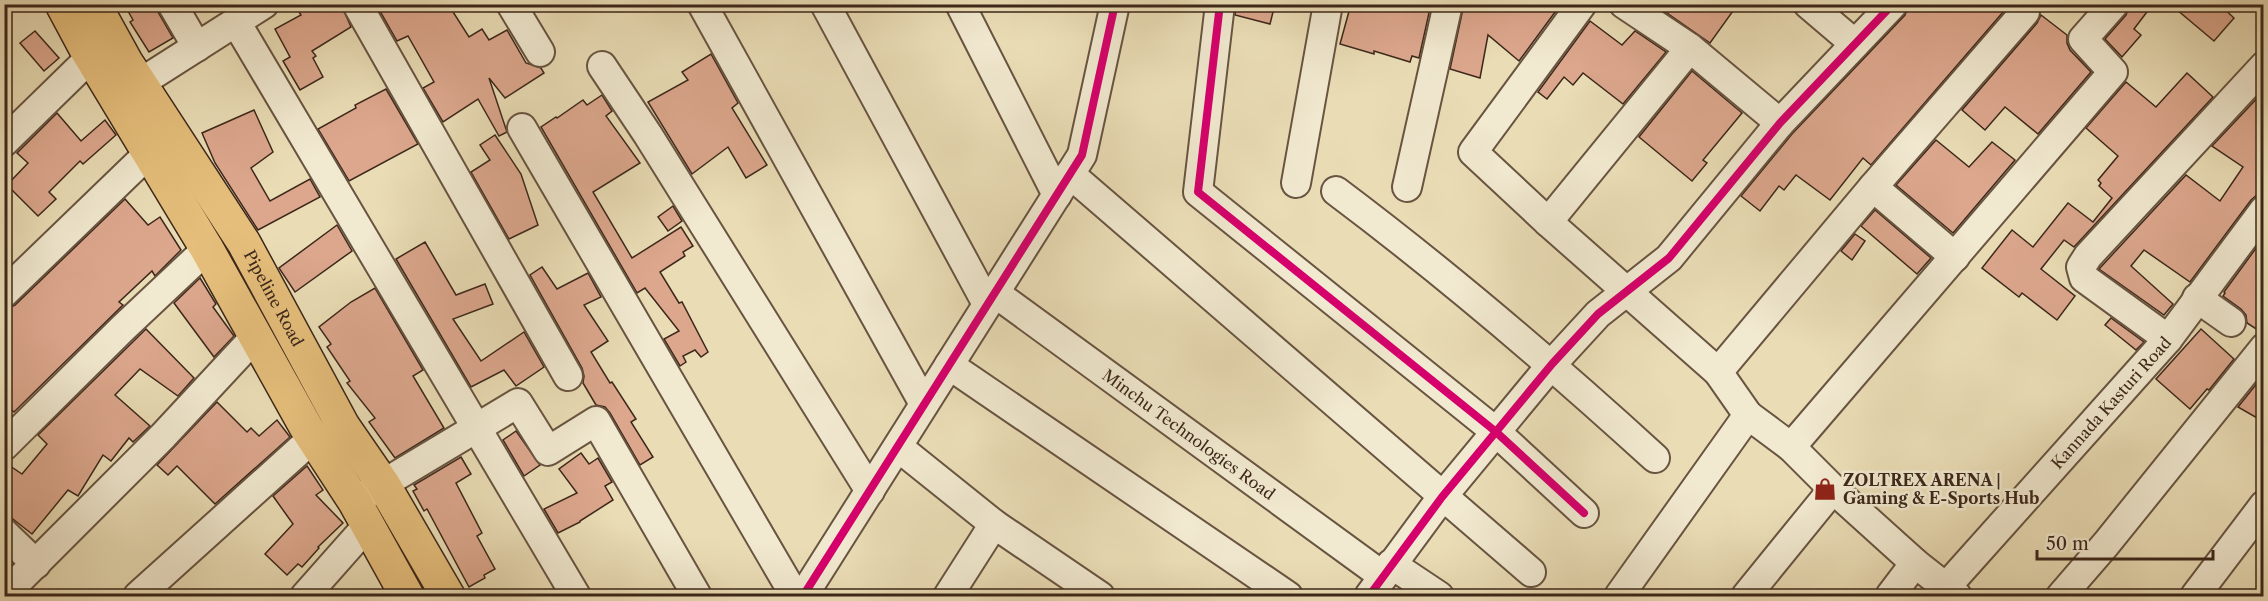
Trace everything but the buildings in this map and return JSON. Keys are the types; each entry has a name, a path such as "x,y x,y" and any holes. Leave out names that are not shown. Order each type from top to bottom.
{"main road":[{"name":"Pipeline Road","path":"62,4 91,57 207,249 313,438 361,514 407,597"},
{"name":"Pipeline Road","path":"94,4 126,62 244,243 343,426 383,484 448,597"}],"street":[{"path":"172,4 197,46"},
{"path":"140,83 264,4"},
{"path":"357,4 568,376"},
{"path":"512,4 540,52"},
{"path":"702,4 924,404"},
{"path":"825,4 991,299"},
{"path":"960,4 1064,184 1531,572"},
{"path":"802,597 1082,155 1113,16 1092,4"},
{"path":"1221,4 1198,192 1495,431 1584,513"},
{"path":"1296,183 1328,4"},
{"path":"1407,187 1448,4"},
{"path":"1582,4 1473,152 1548,222 1718,372 1748,415 1791,447 1833,489 1915,562 1952,591"},
{"path":"1624,4 1690,48 1780,123"},
{"path":"1808,4 1855,44"},
{"path":"1381,579 1442,497 1552,364 1598,314 1669,258 1780,123 1893,4"},
{"path":"1791,447 2113,72 2083,39 2114,4"},
{"path":"1718,372 1873,187 2025,12"},
{"path":"236,22 576,597"},
{"path":"1548,222 1690,48"},
{"path":"4,142 91,57"},
{"path":"602,66 648,135 870,491"},
{"path":"2168,339 2084,278 2081,267 2088,256 2264,66"},
{"path":"522,128 795,597"},
{"path":"4,293 149,153"},
{"path":"1873,187 1955,257"},
{"path":"1336,191 1397,236 1552,364 1655,458"},
{"name":"Kannada Kasturi Road","path":"1952,591 2168,339 2264,210"},
{"path":"4,446 123,328 207,249"},
{"path":"2198,298 2231,322"},
{"name":"Minchu Technologies Road","path":"991,299 1381,579 1439,597"},
{"path":"4,595 163,436 255,337"},
{"path":"2061,597 2264,348"},
{"path":"949,365 1288,597"},
{"path":"305,597 383,484 518,403 548,451 596,421 698,597"},
{"path":"1619,597 1748,415"},
{"path":"138,597 313,438"},
{"path":"898,447 994,524 1090,594"},
{"path":"1746,597 1833,489"},
{"path":"2195,597 2264,505"},
{"path":"948,597 994,524"},
{"path":"4,533 36,564"},
{"path":"1890,597 1915,562"}],"cycle path":[{"path":"803,596 1082,155 1115,4"},
{"path":"1220,4 1198,192 1495,431 1584,513"},
{"path":"1369,596 1442,497 1552,364 1598,314 1669,258 1780,123 1893,4"}],"place":[{"name":"ZOLTREX ARENA | Gaming & E-Sports Hub","path":"1825,489"}]}
